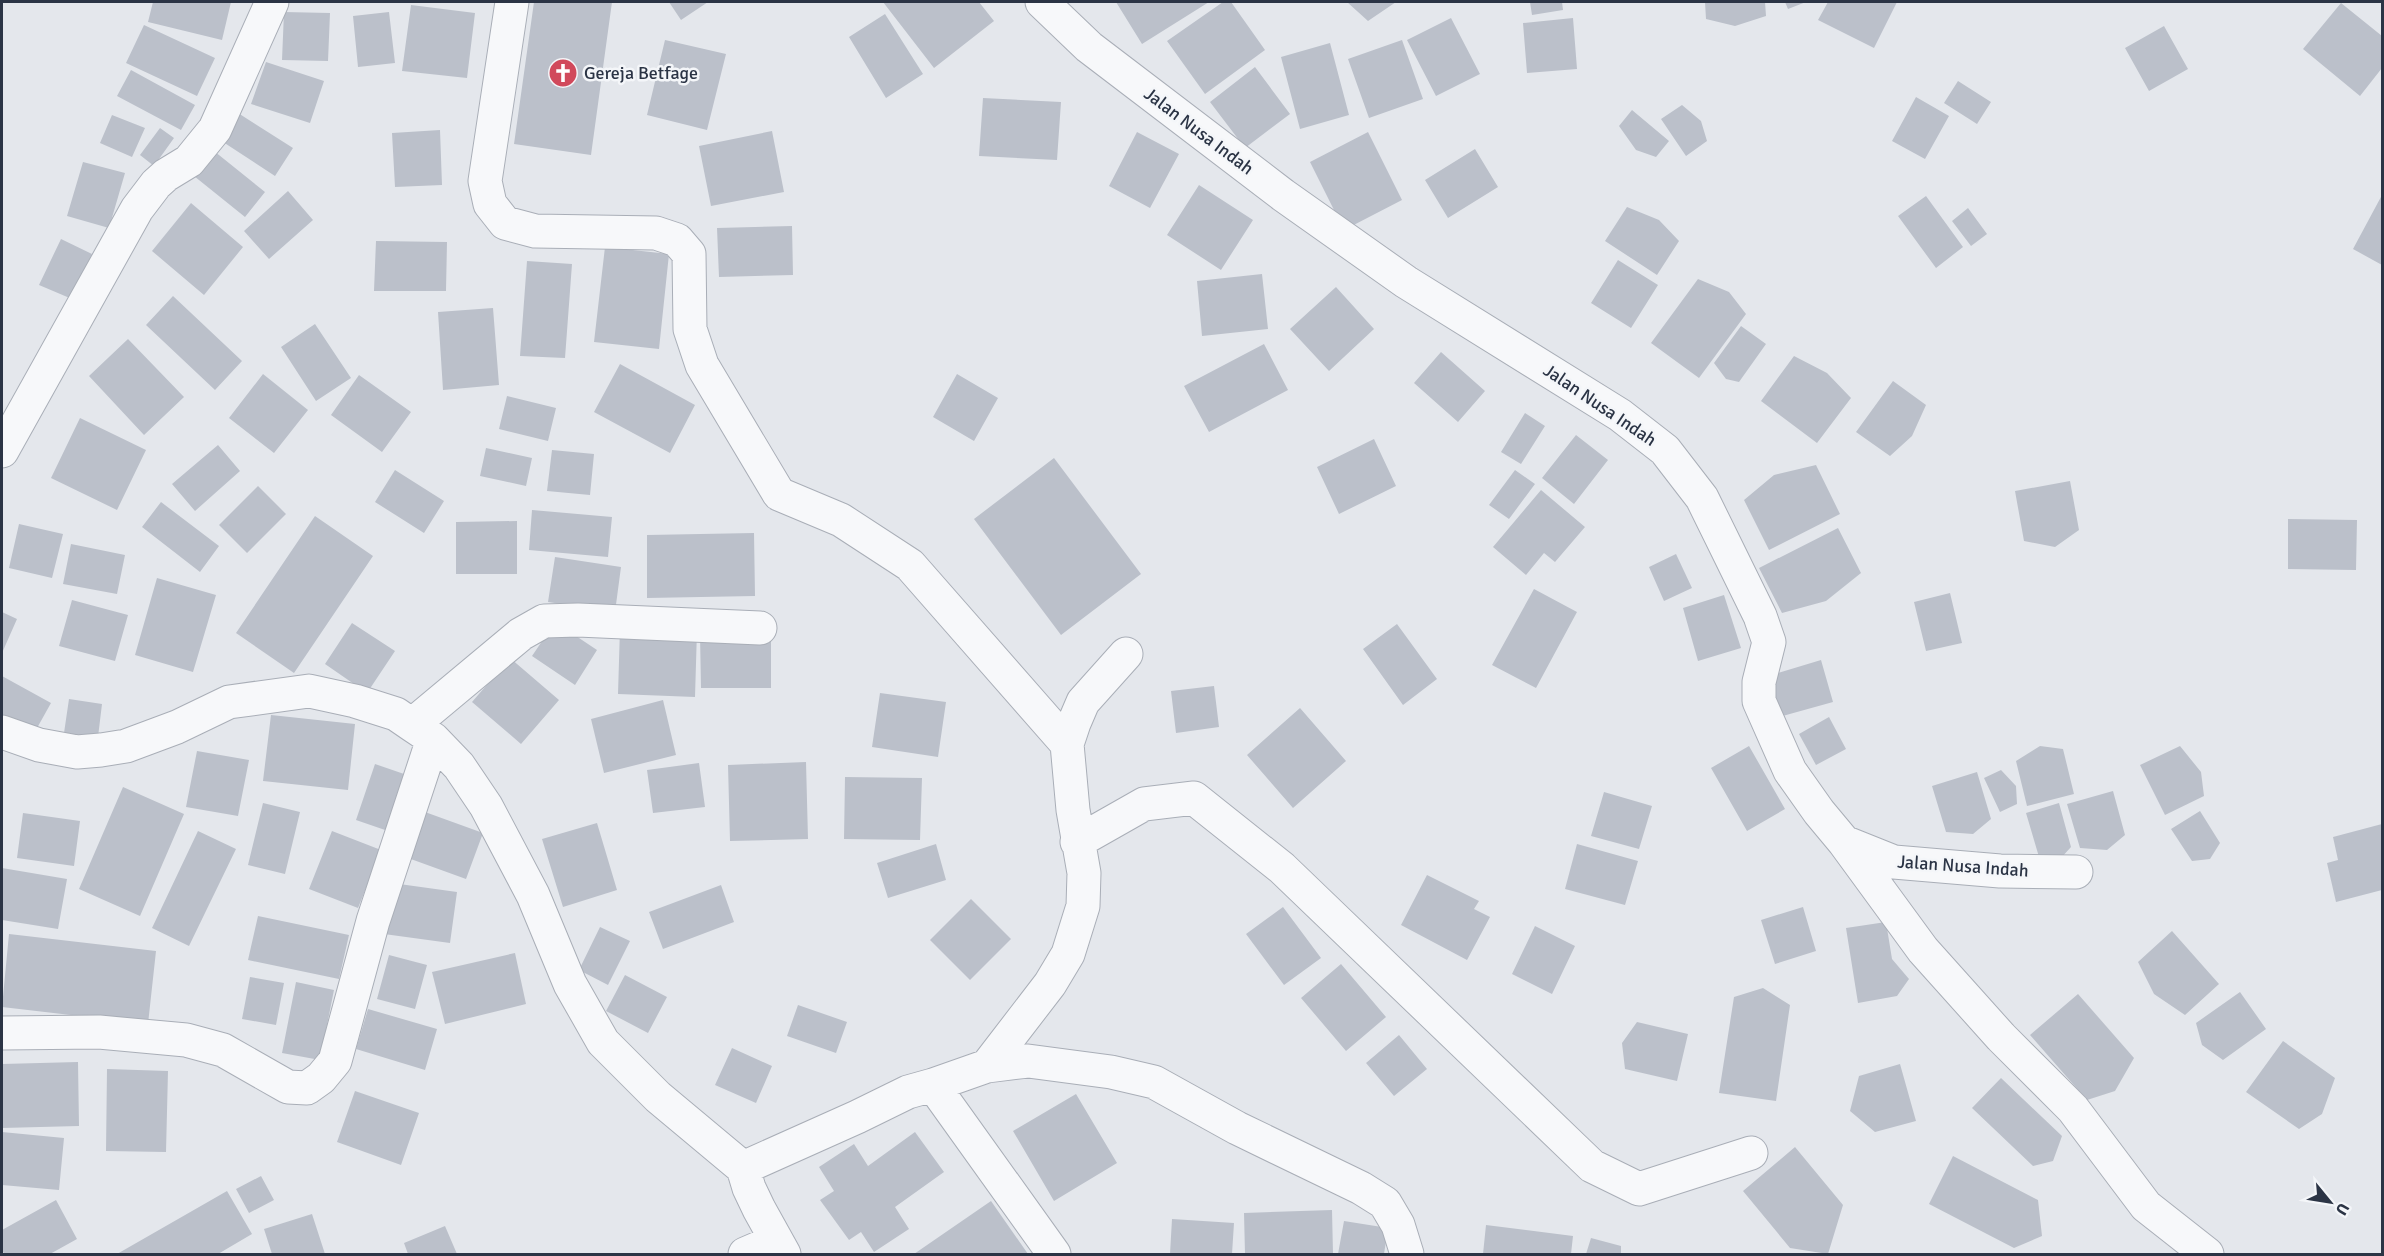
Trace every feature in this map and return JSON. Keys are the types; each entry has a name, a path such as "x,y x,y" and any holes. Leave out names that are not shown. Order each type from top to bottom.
{"street":[{"path":"2,451 137,209 156,184 189,161 215,129 272,2"},
{"path":"512,2 485,181 490,204 505,223 535,231 656,232 677,240 689,254 690,329 702,365 779,494 841,520 910,564 1067,744"},
{"name":"Jalan Nusa Indah","path":"1042,2 1089,47 1283,195 1406,282 1620,415 1665,450 1702,498 1760,616 1769,642 1759,682 1759,700 1790,771 1844,842 1894,862 2000,871 2076,872"},
{"path":"2,1033 99,1032 186,1040 223,1050 288,1087 307,1088 321,1078 335,1061 422,732 522,634 544,621 578,620 760,628"},
{"path":"987,1066 1050,984 1068,954 1083,906 1084,873 1077,842 1067,744 1083,702 1126,654"},
{"path":"2,732 39,745 77,752 101,750 126,746 177,727 229,702 309,691 355,700 396,714 422,732 459,766 486,806 533,895 570,984 603,1042 658,1097 743,1168 749,1188 780,1248 745,1254"},
{"path":"1077,842 1144,804 1194,798 1282,868 1592,1166 1639,1189 1750,1153"},
{"path":"1844,842 1923,950 2001,1037 2073,1109 2146,1206 2207,1254"},
{"path":"743,1168 908,1092 987,1066 1028,1061 1111,1072 1154,1082 1237,1128 1361,1188 1384,1203 1398,1225 1407,1254"},
{"path":"933,1085 1054,1254"}],"building":[{"path":"153,2 231,2 222,40 148,22"},
{"name":"Gereja Betfage","path":"534,2 612,2 591,155 514,144"},
{"path":"669,2 708,2 681,20"},
{"path":"883,2 979,2 994,21 934,68"},
{"path":"1116,2 1209,2 1142,44"},
{"path":"1223,2 1231,2 1265,50 1205,94 1167,41"},
{"path":"1347,2 1396,2 1368,21"},
{"path":"1530,2 1562,2 1563,10 1532,15"},
{"path":"1705,2 1765,2 1766,16 1735,26 1706,19"},
{"path":"1785,2 1806,2 1788,9"},
{"path":"1828,2 1897,2 1874,48 1818,20"},
{"path":"2341,3 2382,36 2382,68 2360,96 2303,49"},
{"path":"411,5 475,13 467,78 402,71"},
{"path":"284,12 330,13 328,61 282,60"},
{"path":"389,12 395,63 358,67 353,16"},
{"path":"885,14 923,74 886,98 849,37"},
{"path":"1451,18 1480,74 1436,96 1407,40"},
{"path":"1573,18 1577,69 1527,73 1523,23"},
{"path":"144,25 215,58 197,96 126,63"},
{"path":"2164,26 2188,69 2149,91 2125,48"},
{"path":"665,40 726,54 707,130 647,115"},
{"path":"1402,40 1423,99 1369,118 1348,59"},
{"path":"1330,43 1349,115 1300,129 1281,57"},
{"path":"266,62 324,81 310,123 251,104"},
{"path":"1255,67 1290,114 1245,148 1210,102"},
{"path":"131,70 195,105 181,130 117,96"},
{"path":"1958,81 1991,102 1977,124 1944,103"},
{"path":"1916,97 1949,116 1925,159 1892,141"},
{"path":"983,98 1061,102 1057,160 979,156"},
{"path":"1682,105 1701,121 1707,141 1686,156 1661,119"},
{"path":"1632,110 1669,141 1656,157 1636,150 1619,126"},
{"path":"238,113 293,148 275,176 220,140"},
{"path":"112,115 145,128 132,157 100,143"},
{"path":"160,128 174,138 154,166 140,155"},
{"path":"440,130 442,185 395,187 392,133"},
{"path":"772,131 784,192 711,206 699,146"},
{"path":"1137,132 1179,154 1150,208 1109,186"},
{"path":"1368,132 1402,200 1344,230 1310,162"},
{"path":"1475,149 1498,187 1448,218 1425,180"},
{"path":"214,151 265,192 245,217 194,176"},
{"path":"83,162 125,173 109,228 67,216"},
{"path":"1199,185 1253,220 1221,270 1167,235"},
{"path":"288,191 313,220 269,259 244,231"},
{"path":"2382,195 2382,265 2353,249"},
{"path":"1926,196 1963,247 1936,268 1898,216"},
{"path":"191,203 243,247 204,295 152,251"},
{"path":"1627,207 1659,220 1679,241 1657,275 1605,241"},
{"path":"1968,208 1987,234 1971,246 1952,221"},
{"path":"792,226 793,275 719,277 717,228"},
{"path":"61,239 92,254 72,299 39,285"},
{"path":"376,241 447,242 446,291 374,291"},
{"path":"605,247 669,254 659,349 594,342"},
{"path":"1618,260 1658,285 1631,328 1591,303"},
{"path":"527,261 572,264 565,358 520,356"},
{"path":"1262,274 1268,329 1202,336 1197,281"},
{"path":"1698,279 1729,292 1746,314 1699,378 1651,343"},
{"path":"1336,287 1374,329 1329,371 1290,329"},
{"path":"173,296 242,361 215,390 146,325"},
{"path":"493,308 499,385 443,390 438,312"},
{"path":"315,324 351,378 316,401 281,347"},
{"path":"1741,326 1766,344 1739,382 1726,379 1714,363"},
{"path":"128,339 184,397 144,435 89,376"},
{"path":"1264,344 1288,390 1209,432 1184,386"},
{"path":"1441,352 1485,391 1458,422 1414,383"},
{"path":"1794,356 1827,373 1851,398 1817,443 1761,401"},
{"path":"620,364 695,405 670,453 594,412"},
{"path":"263,374 308,410 274,453 229,418"},
{"path":"957,374 998,398 974,441 933,417"},
{"path":"359,375 411,412 382,452 331,415"},
{"path":"1893,381 1926,405 1912,436 1890,456 1856,432"},
{"path":"507,396 556,408 548,441 499,429"},
{"path":"1525,413 1545,426 1521,464 1501,452"},
{"path":"80,418 146,450 117,510 51,478"},
{"path":"1576,435 1608,460 1574,504 1542,478"},
{"path":"1374,439 1396,486 1339,514 1317,467"},
{"path":"218,445 240,471 195,511 172,484"},
{"path":"486,448 532,458 526,486 480,476"},
{"path":"552,450 594,454 590,495 547,491"},
{"path":"1054,458 1141,574 1061,635 974,519"},
{"path":"1816,465 1840,514 1769,550 1744,500 1774,475"},
{"path":"395,470 444,501 424,533 375,502"},
{"path":"1515,470 1535,484 1509,519 1489,505"},
{"path":"2070,481 2079,530 2055,547 2024,541 2015,491"},
{"path":"258,486 286,514 247,553 219,525"},
{"path":"1541,490 1585,527 1555,562 1544,553 1526,575 1493,547"},
{"path":"161,502 219,546 200,572 142,527"},
{"path":"532,510 612,517 608,557 529,550"},
{"path":"315,516 373,556 294,673 236,633"},
{"path":"2288,519 2357,520 2356,570 2288,569"},
{"path":"517,521 517,574 456,574 456,522"},
{"path":"19,524 63,534 52,578 9,568"},
{"path":"1838,528 1861,573 1826,601 1782,613 1759,568"},
{"path":"754,533 755,596 647,598 647,535"},
{"path":"71,544 125,555 117,594 63,584"},
{"path":"1676,554 1692,588 1664,601 1649,567"},
{"path":"555,557 621,567 615,612 548,602"},
{"path":"157,578 216,595 193,672 135,655"},
{"path":"1534,589 1577,612 1536,688 1492,665"},
{"path":"1950,593 1962,643 1926,651 1914,602"},
{"path":"1724,595 1741,648 1698,661 1683,608"},
{"path":"72,600 128,615 115,661 59,646"},
{"path":"2,612 17,619 2,653"},
{"path":"555,622 597,650 575,685 532,656"},
{"path":"352,623 395,651 367,693 325,664"},
{"path":"1397,624 1437,679 1403,705 1363,649"},
{"path":"620,628 697,630 695,697 618,694"},
{"path":"771,633 771,688 701,688 700,634"},
{"path":"510,658 559,700 521,744 472,702"},
{"path":"1821,660 1833,702 1779,717 1768,676"},
{"path":"2,676 51,703 32,737 2,721"},
{"path":"1214,686 1219,727 1176,733 1171,691"},
{"path":"880,693 946,702 938,757 872,747"},
{"path":"69,699 102,704 98,737 64,733"},
{"path":"663,700 676,755 604,773 591,719"},
{"path":"1300,708 1346,761 1293,808 1247,755"},
{"path":"271,715 355,724 348,790 263,781"},
{"path":"1829,717 1846,749 1816,765 1799,734"},
{"path":"1749,746 1785,809 1747,831 1711,768"},
{"path":"2040,746 2063,749 2074,794 2027,806 2016,761"},
{"path":"2180,746 2201,772 2204,796 2165,815 2140,765"},
{"path":"197,751 249,760 238,816 186,807"},
{"path":"806,762 808,839 730,841 728,765"},
{"path":"699,763 705,807 653,813 647,770"},
{"path":"375,764 407,775 388,831 356,820"},
{"path":"2001,770 2016,786 2017,804 2000,812 1984,778"},
{"path":"1977,772 1991,819 1973,834 1946,832 1932,786"},
{"path":"845,777 922,778 920,840 844,839"},
{"path":"123,787 184,814 140,916 79,889"},
{"path":"2113,791 2125,835 2107,850 2080,848 2067,804"},
{"path":"1604,792 1652,806 1639,849 1591,836"},
{"path":"263,803 300,812 285,874 248,865"},
{"path":"2059,803 2071,847 2060,859 2039,857 2026,813"},
{"path":"2200,811 2220,843 2210,859 2192,861 2171,829"},
{"path":"425,812 483,833 466,879 408,858"},
{"path":"23,813 80,821 74,866 17,858"},
{"path":"597,823 617,890 563,907 542,839"},
{"path":"2382,824 2382,890 2336,902 2327,863 2338,860 2333,837"},
{"path":"198,831 236,849 189,946 152,928"},
{"path":"332,831 381,850 358,908 309,889"},
{"path":"936,844 946,880 888,898 877,863"},
{"path":"1577,844 1638,861 1625,905 1565,889"},
{"path":"2,868 67,879 58,929 2,920"},
{"path":"1427,875 1479,901 1474,909 1490,917 1467,960 1401,925"},
{"path":"392,883 457,892 450,943 384,934"},
{"path":"721,885 734,922 663,949 649,912"},
{"path":"971,899 1011,939 970,980 930,940"},
{"path":"1283,907 1321,958 1284,985 1246,934"},
{"path":"1803,907 1816,951 1775,964 1761,920"},
{"path":"258,916 349,935 339,979 248,960"},
{"path":"1886,922 1892,959 1909,979 1897,996 1858,1003 1846,928"},
{"path":"1535,926 1575,946 1552,994 1512,974"},
{"path":"600,927 630,941 608,985 579,970"},
{"path":"2172,931 2219,984 2185,1015 2154,994 2138,962"},
{"path":"9,934 156,951 148,1024 2,1007"},
{"path":"515,953 526,1004 445,1024 432,972"},
{"path":"389,955 427,965 415,1009 377,999"},
{"path":"1341,964 1386,1017 1346,1051 1301,998"},
{"path":"625,975 667,997 648,1033 606,1011"},
{"path":"250,977 284,983 276,1025 242,1019"},
{"path":"296,982 334,990 320,1060 282,1053"},
{"path":"1763,988 1790,1005 1776,1101 1719,1093 1734,997"},
{"path":"2240,992 2266,1029 2223,1060 2202,1045 2196,1023"},
{"path":"2078,994 2134,1058 2115,1091 2087,1100 2030,1035"},
{"path":"798,1005 847,1022 836,1053 787,1036"},
{"path":"368,1009 437,1029 425,1070 356,1049"},
{"path":"1637,1022 1688,1034 1677,1081 1625,1069 1622,1043"},
{"path":"1399,1035 1427,1069 1394,1096 1366,1063"},
{"path":"2283,1041 2335,1078 2322,1114 2299,1129 2246,1092"},
{"path":"732,1048 772,1066 756,1103 715,1085"},
{"path":"78,1062 79,1126 2,1128 2,1064"},
{"path":"1900,1064 1916,1121 1875,1132 1850,1111 1859,1076"},
{"path":"107,1069 168,1071 166,1152 106,1151"},
{"path":"2001,1078 2062,1136 2053,1161 2033,1166 1972,1108"},
{"path":"355,1091 419,1113 401,1165 337,1142"},
{"path":"1076,1094 1117,1163 1054,1201 1013,1131"},
{"path":"2,1132 64,1138 59,1190 2,1185"},
{"path":"915,1132 944,1172 895,1207 909,1229 874,1252 861,1232 849,1240 820,1200 834,1191 819,1167 854,1144 868,1166"},
{"path":"1795,1147 1843,1205 1828,1254 1790,1248 1743,1191"},
{"path":"1953,1156 2038,1200 2042,1236 2014,1248 1929,1204"},
{"path":"261,1176 274,1200 249,1213 236,1189"},
{"path":"227,1191 252,1234 218,1254 117,1254"},
{"path":"56,1200 77,1239 50,1254 4,1254 2,1230"},
{"path":"991,1201 1028,1254 914,1254"},
{"path":"1332,1210 1333,1254 1245,1254 1244,1213"},
{"path":"312,1214 325,1254 272,1254 264,1229"},
{"path":"1172,1219 1234,1223 1232,1254 1170,1254"},
{"path":"1344,1221 1388,1228 1384,1254 1338,1254"},
{"path":"1486,1225 1573,1236 1571,1254 1483,1254"},
{"path":"445,1226 457,1254 408,1254 404,1243"},
{"path":"1591,1238 1621,1246 1621,1254 1586,1254"}],"place":[{"name":"Gereja Betfage","path":"563,73"}]}
